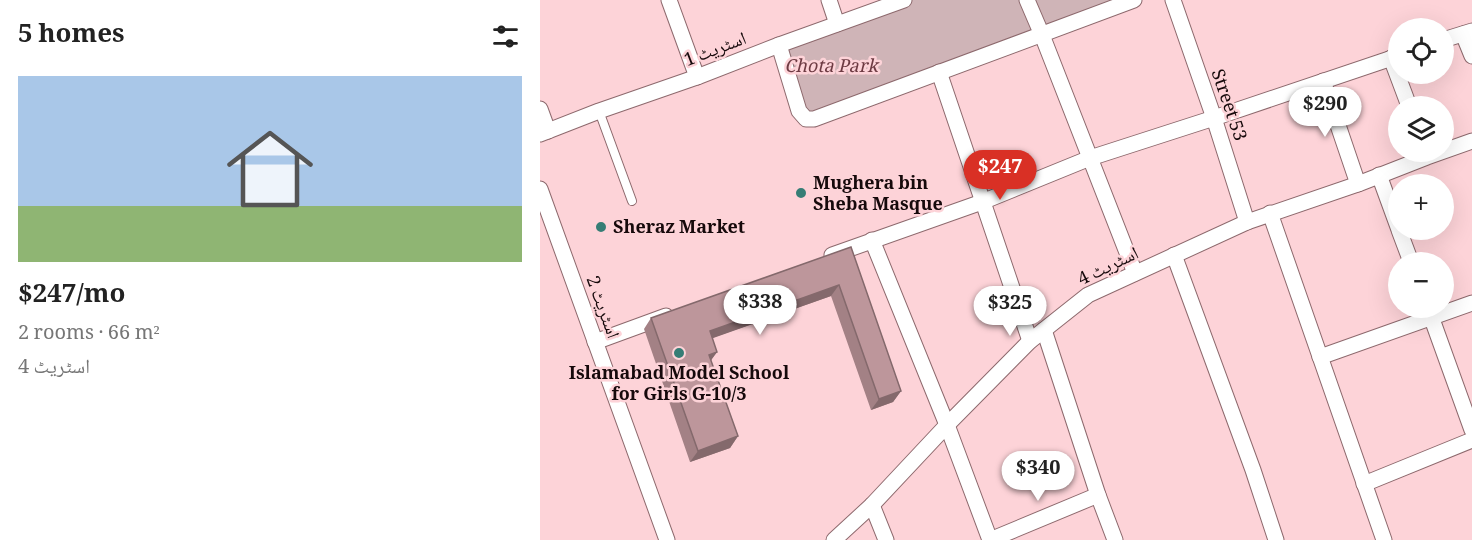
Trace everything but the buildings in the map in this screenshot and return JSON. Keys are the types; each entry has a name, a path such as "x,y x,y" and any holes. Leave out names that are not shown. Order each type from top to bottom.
{"street":[{"path":"669,0 697,77"},
{"path":"829,0 837,24"},
{"name":"اسٹریٹ 1","path":"544,132 903,0"},
{"path":"1027,0 1135,273"},
{"path":"779,45 799,111 806,119 814,119 1134,0"},
{"name":"Street 53","path":"1173,0 1247,222"},
{"path":"1468,32 1472,56"},
{"path":"816,261 982,202 1090,158 1388,59"},
{"path":"939,72 1030,340"},
{"path":"1323,81 1358,184"},
{"path":"540,109 544,132"},
{"name":"اسٹریٹ 4","path":"1454,146 1472,141"},
{"name":"اسٹریٹ 4","path":"834,540 872,505 1030,340 1088,295 1247,222 1358,184 1408,162"},
{"path":"1379,175 1388,200"},
{"name":"اسٹریٹ 2","path":"540,189 667,540"},
{"path":"1270,213 1384,540"},
{"path":"872,240 947,425 990,540 1098,495"},
{"path":"1174,255 1253,470 1276,540"},
{"path":"1454,307 1472,303"},
{"path":"595,342 684,310"},
{"path":"1320,357 1418,318"},
{"path":"1432,318 1472,430"},
{"path":"1044,330 1115,540"},
{"path":"1364,484 1472,440"},
{"path":"872,505 886,540"}],"lane":[{"path":"599,111 632,201"}],"green space":[{"name":"Chota Park","path":"908,0 1119,0 807,113 782,44"}],"place":[{"name":"Mughera bin Sheba Masque","path":"801,193"},
{"name":"Sheraz Market","path":"601,227"},
{"name":"Islamabad Model School for Girls G-10/3","path":"679,353"}]}
